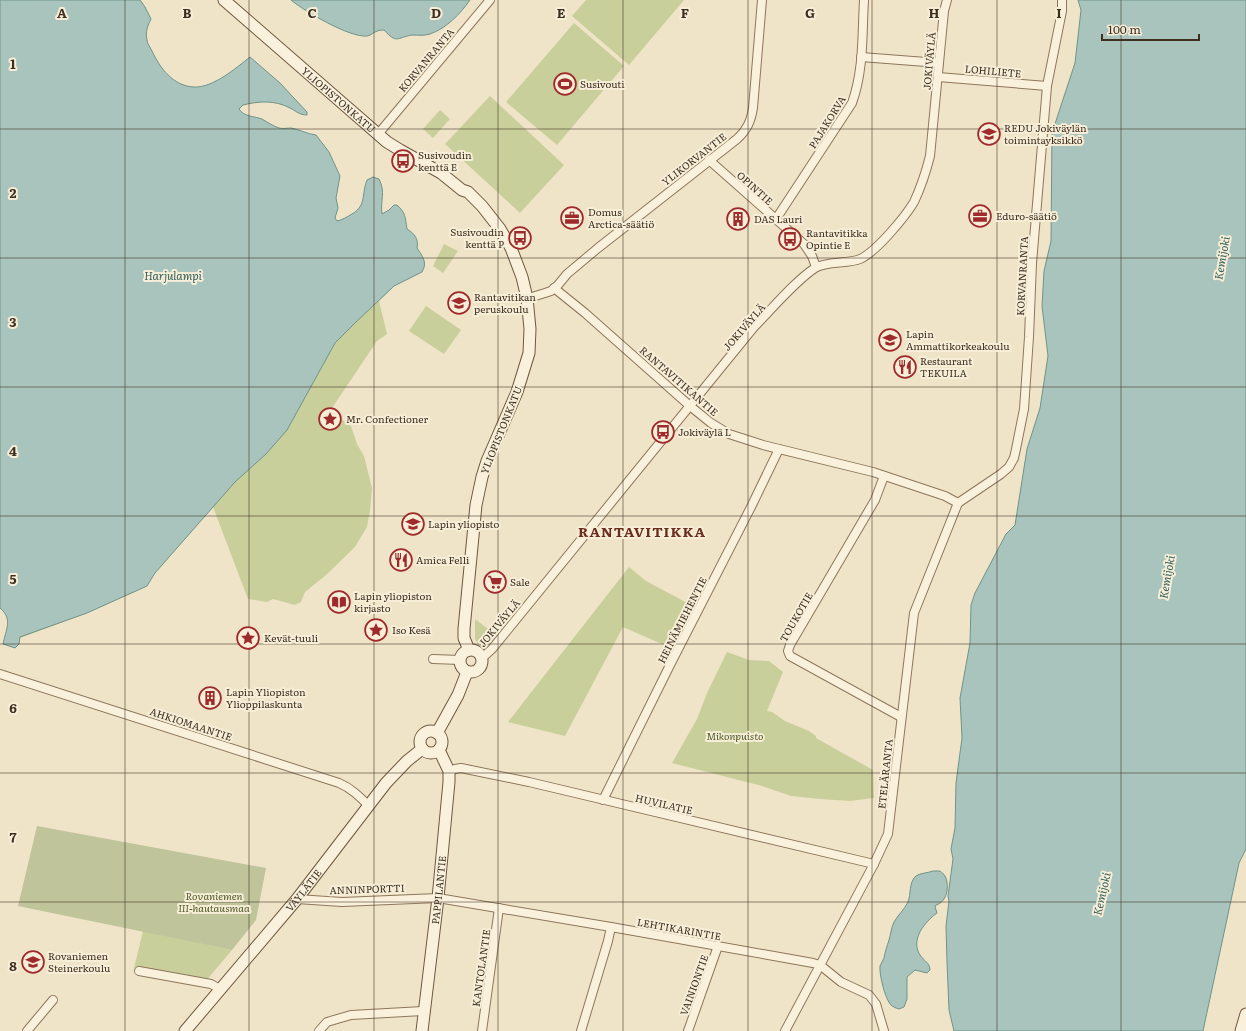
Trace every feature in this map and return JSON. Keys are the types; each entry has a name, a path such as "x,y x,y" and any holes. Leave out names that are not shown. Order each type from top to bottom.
{"street":[{"name":"YLIOPISTONKATU","path":"224,0 336,98 379,133 387,142 441,173 462,190 468,192 500,229 511,248 522,277 524,328 522,375 517,392 487,461 479,491 464,629 464,638 469,650"},
{"name":"KORVANRANTA","path":"379,133 490,0"},
{"name":"YLIKORVANTIE","path":"554,288 567,274 598,248 744,132 749,123 753,108 762,0"},
{"name":"PAJAKORVA","path":"776,219 852,103 861,57 864,0"},
{"name":"JOKIVÄYLÄ","path":"482,658 492,649 754,327 794,286 816,267 859,259 866,256 891,231 913,202 926,174 930,156 944,11 947,0"},
{"name":"KORVANRANTA","path":"958,503 1002,474 1009,467 1016,450 1024,409 1032,263 1047,86 1062,11 1062,0"},
{"path":"861,57 939,63"},
{"name":"LOHILIETE","path":"938,77 1047,86"},
{"name":"OPINTIE","path":"709,160 804,244 812,256 816,267"},
{"path":"523,298 545,293 554,288"},
{"name":"RANTAVITIKANTIE","path":"554,288 585,313 690,406 729,434 748,441 884,476 945,496 958,503"},
{"name":"HEINÄMIEHENTIE","path":"603,800 779,449"},
{"name":"TOUKOTIE","path":"884,476 876,500 794,638 788,651 790,656 901,717"},
{"name":"ETELÄRANTA","path":"785,1031 874,864 888,834 914,613 958,503"},
{"path":"469,650 478,653 482,658 483,662 480,669 474,672 467,672 461,667 460,660 463,654 469,650"},
{"path":"433,659 460,660"},
{"path":"437,733 458,695 467,672"},
{"name":"AHKIOMAANTIE","path":"0,674 340,783 359,796 369,806"},
{"path":"434,731 437,733 442,739 439,750 428,753 422,750 420,743 422,736 427,732 434,731"},
{"name":"VÄYLÄTIE","path":"185,1031 297,899 386,783 407,760 422,750"},
{"name":"PAPPILANTIE","path":"422,1031 423,1011 438,898 449,782 449,771 439,750"},
{"name":"HUVILATIE","path":"449,771 461,768 529,782 874,864"},
{"name":"ANNINPORTTI","path":"297,899 342,902 438,898"},
{"name":"LEHTIKARINTIE","path":"438,898 813,962 820,965 841,982 869,995 876,1004 884,1031"},
{"name":"KANTOLANTIE","path":"482,1031 499,908"},
{"path":"580,1031 611,927"},
{"name":"VAINIONTIE","path":"688,1031 718,946"},
{"path":"139,971 211,984 220,989"},
{"path":"27,1031 53,1000"},
{"path":"319,1031 327,1022 351,1015 423,1011"},
{"path":"1241,1031 1246,1014"}],"green space":[{"name":"Susivouti","path":"586,0 684,0 629,65 572,16"},
{"name":"Susivouti","path":"574,23 624,66 557,145 506,102"},
{"path":"490,96 564,165 520,213 445,144"},
{"path":"440,110 450,119 433,138 423,129"},
{"path":"444,244 458,251 443,273 433,266"},
{"path":"394,286 379,301 387,334 377,341 330,411 351,426 357,444 364,456 372,488 367,527 355,547 326,575 305,592 301,602 295,605 273,599 267,602 248,599 213,507 155,573 147,586 87,613 20,638 0,298"},
{"path":"426,306 461,330 444,354 409,331"},
{"path":"629,567 646,581 693,606 671,648 623,627 565,736 508,722"},
{"path":"475,619 496,635 486,648 481,649 475,639"},
{"name":"Mikonpuisto","path":"727,652 749,660 769,661 783,672 767,711 772,712 785,721 809,731 816,736 816,738 873,770 874,798 850,801 791,796 762,786 672,763 697,719 707,693"},
{"name":"Rovaniemen III-hautausmaa","path":"37,826 266,868 256,920 232,950 18,906"},
{"path":"143,931 232,950 205,982 134,968"}],"water":[{"name":"Harjulampi","path":"0,0 140,0 151,19 146,34 148,44 163,70 174,80 186,86 201,86 216,81 231,72 250,57 280,83 307,112 307,115 300,114 284,105 273,102 243,105 239,109 241,112 246,115 262,119 279,128 297,129 316,135 329,152 340,176 336,198 338,208 335,218 337,221 357,211 360,207 367,180 373,177 379,179 382,188 382,214 394,205 397,205 402,210 405,216 407,229 414,234 417,239 417,248 424,259 424,268 422,272 394,286 335,343 287,430 266,454 235,482 155,573 147,586 87,613 20,637 19,644 15,648 3,644 8,624 4,612 0,608"},
{"path":"291,0 470,0 453,20 442,28 428,35 412,35 394,39 384,30 367,36 350,33 316,17"},
{"name":"Kemijoki","path":"1078,0 1246,0 1246,849 1239,863 1203,1031 954,1031 949,1010 946,926 953,859 951,849 955,828 956,783 962,738 960,698 970,643 971,605 975,593 1006,534 1015,525 1027,449 1040,408 1048,356 1042,306 1044,271 1051,241 1052,133 1075,63 1081,10"},
{"path":"940,871 944,875 947,889 943,901 935,907 937,913 920,931 918,937 917,949 929,966 930,970 927,973 915,970 907,977 907,999 904,1007 899,1009 891,1005 887,998 881,980 880,966 884,958 893,924 908,902 912,881 920,874"}],"place":[{"name":"Susivouti","path":"565,84"},
{"name":"REDU Jokiväylän toimintayksikkö","path":"989,134"},
{"name":"Susivoudin kenttä E","path":"403,161"},
{"name":"Eduro-säätiö","path":"980,216"},
{"name":"Domus Arctica-säätiö","path":"572,218"},
{"name":"DAS Lauri","path":"738,219"},
{"name":"Susivoudin kenttä P","path":"520,238"},
{"name":"Rantavitikka Opintie E","path":"790,239"},
{"name":"Rantavitikan peruskoulu","path":"459,303"},
{"name":"Lapin Ammattikorkeakoulu","path":"890,340"},
{"name":"Restaurant TEKUILA","path":"905,367"},
{"name":"Mr. Confectioner","path":"330,419"},
{"name":"Jokiväylä L","path":"663,432"},
{"name":"Lapin yliopisto","path":"413,524"},
{"name":"Amica Felli","path":"401,560"},
{"name":"Sale","path":"495,582"},
{"name":"Lapin yliopiston kirjasto","path":"339,602"},
{"name":"Iso Kesä","path":"376,630"},
{"name":"Kevät-tuuli","path":"248,638"},
{"name":"Lapin Yliopiston Ylioppilaskunta","path":"210,698"},
{"name":"Rovaniemen Steinerkoulu","path":"33,962"}],"district":[{"name":"RANTAVITIKKA","path":"642,532"}]}
